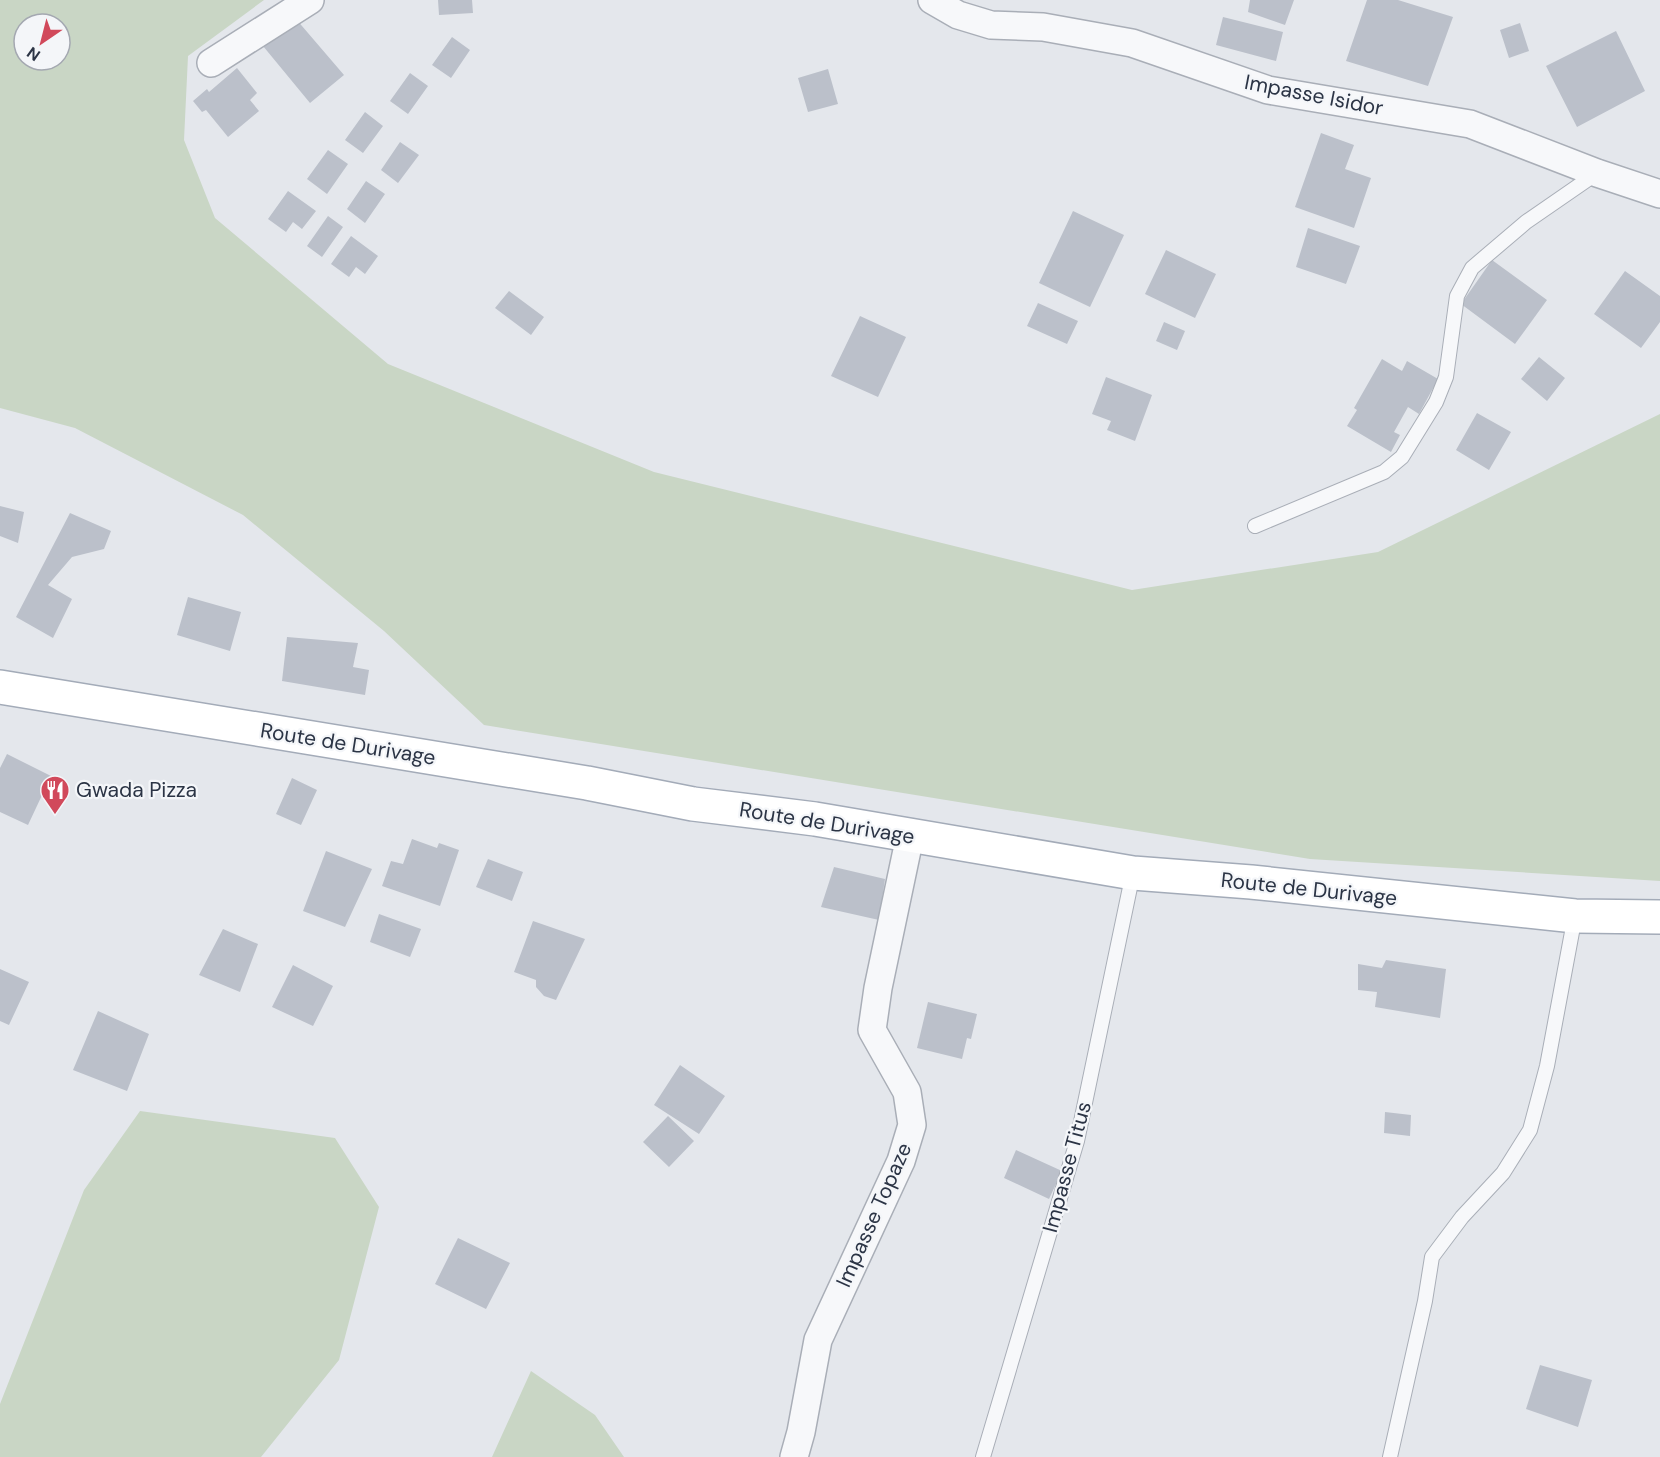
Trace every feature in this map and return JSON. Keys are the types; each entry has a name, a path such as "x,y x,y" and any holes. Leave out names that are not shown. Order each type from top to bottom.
{"main road":[{"name":"Route de Durivage","path":"0,687 587,783 693,804 816,819 1133,873 1251,882 1575,916 1660,917"}],"street":[{"path":"211,63 310,0"},
{"name":"Impasse Isidor","path":"932,0 958,15 991,24 1043,27 1132,43 1268,90 1470,124 1597,173 1660,194"},
{"name":"Impasse Topaze","path":"794,1457 801,1432 818,1340 901,1161 912,1125 907,1092 872,1030 878,988 910,836"}],"lane":[{"path":"1255,526 1384,472 1402,457 1436,402 1446,377 1457,296 1472,268 1526,222 1597,173"},
{"name":"Impasse Titus","path":"983,1457 1077,1142 1133,873"},
{"path":"1390,1457 1425,1301 1432,1257 1462,1217 1503,1173 1530,1130 1547,1066 1575,916"}],"green space":[{"path":"0,0 264,0 188,56 184,140 215,218 388,364 654,472 1132,590 1378,552 1660,414 1660,881 1310,859 484,725 384,631 243,515 75,428 0,408"},
{"path":"140,1111 335,1138 379,1207 339,1360 261,1457 0,1457 0,1404 84,1190"},
{"path":"531,1371 595,1415 624,1457 492,1457"}],"building":[{"path":"438,0 472,0 473,13 439,15"},
{"path":"1250,0 1294,0 1285,25 1248,12"},
{"path":"1367,0 1398,0 1453,17 1428,86 1346,61"},
{"path":"1223,17 1283,32 1276,61 1216,45"},
{"path":"296,19 344,75 310,103 263,46"},
{"path":"1520,23 1529,51 1509,58 1500,30"},
{"path":"1616,31 1645,91 1577,127 1546,66"},
{"path":"452,37 470,50 451,78 432,65"},
{"path":"237,68 257,93 250,100 259,111 228,137 206,110 202,112 193,101 207,89 209,92"},
{"path":"828,69 838,104 808,112 798,78"},
{"path":"410,73 428,86 408,114 390,101"},
{"path":"365,112 383,126 363,153 345,140"},
{"path":"1321,133 1354,145 1345,169 1371,178 1354,228 1295,207"},
{"path":"400,142 419,155 398,183 381,170"},
{"path":"328,150 348,164 327,194 307,179"},
{"path":"366,181 385,194 365,223 347,209"},
{"path":"288,191 316,211 302,229 293,222 286,232 268,219"},
{"path":"1073,211 1124,235 1090,307 1039,283"},
{"path":"328,216 343,227 322,257 307,246"},
{"path":"1308,228 1360,246 1346,284 1296,267"},
{"path":"351,236 378,256 365,274 356,267 349,277 331,264"},
{"path":"1166,250 1216,274 1195,318 1145,294"},
{"path":"1492,260 1547,300 1515,344 1461,304"},
{"path":"1625,271 1660,296 1660,322 1641,348 1594,314"},
{"path":"509,291 544,317 531,335 495,308"},
{"path":"1038,303 1078,321 1067,344 1027,326"},
{"path":"860,316 906,337 878,397 831,376"},
{"path":"1164,322 1185,331 1177,350 1156,341"},
{"path":"1539,357 1565,378 1547,401 1521,379"},
{"path":"1382,359 1402,371 1407,361 1438,379 1419,414 1408,407 1394,432 1400,435 1391,452 1347,426 1357,410 1354,408"},
{"path":"1106,377 1152,395 1135,441 1107,430 1111,421 1092,414"},
{"path":"1477,413 1511,432 1489,470 1456,450"},
{"path":"0,506 24,512 18,543 0,536"},
{"path":"70,513 111,531 104,549 72,557 48,585 72,599 53,638 16,617"},
{"path":"188,597 241,612 230,651 177,635"},
{"path":"287,637 358,643 353,667 369,670 365,695 282,681"},
{"path":"7,754 51,776 28,825 0,812 0,768"},
{"path":"292,778 317,790 301,825 276,814"},
{"path":"412,839 437,848 439,843 459,850 440,906 382,886 391,861 403,864"},
{"path":"326,851 372,869 345,927 303,911"},
{"path":"488,859 523,872 512,901 476,887"},
{"path":"834,867 885,879 879,920 821,907"},
{"path":"379,914 421,929 410,957 370,942"},
{"path":"533,921 585,939 556,1000 544,996 536,987 536,980 514,972"},
{"path":"223,929 258,944 240,992 199,975"},
{"path":"1386,960 1446,969 1440,1018 1375,1007 1377,992 1358,990 1358,964 1382,968"},
{"path":"293,965 333,986 313,1026 272,1007"},
{"path":"0,969 29,982 9,1025 0,1021"},
{"path":"928,1002 977,1014 971,1039 967,1038 962,1059 917,1048"},
{"path":"98,1011 149,1034 127,1091 73,1070"},
{"path":"680,1065 725,1096 699,1134 654,1105"},
{"path":"1385,1112 1411,1115 1410,1136 1384,1133"},
{"path":"668,1116 694,1141 669,1167 643,1142"},
{"path":"1016,1150 1062,1171 1049,1199 1004,1178"},
{"path":"458,1238 510,1263 486,1309 435,1284"},
{"path":"1540,1365 1592,1380 1578,1427 1526,1409"}],"place":[{"name":"Gwada Pizza","path":"55,816"}]}
